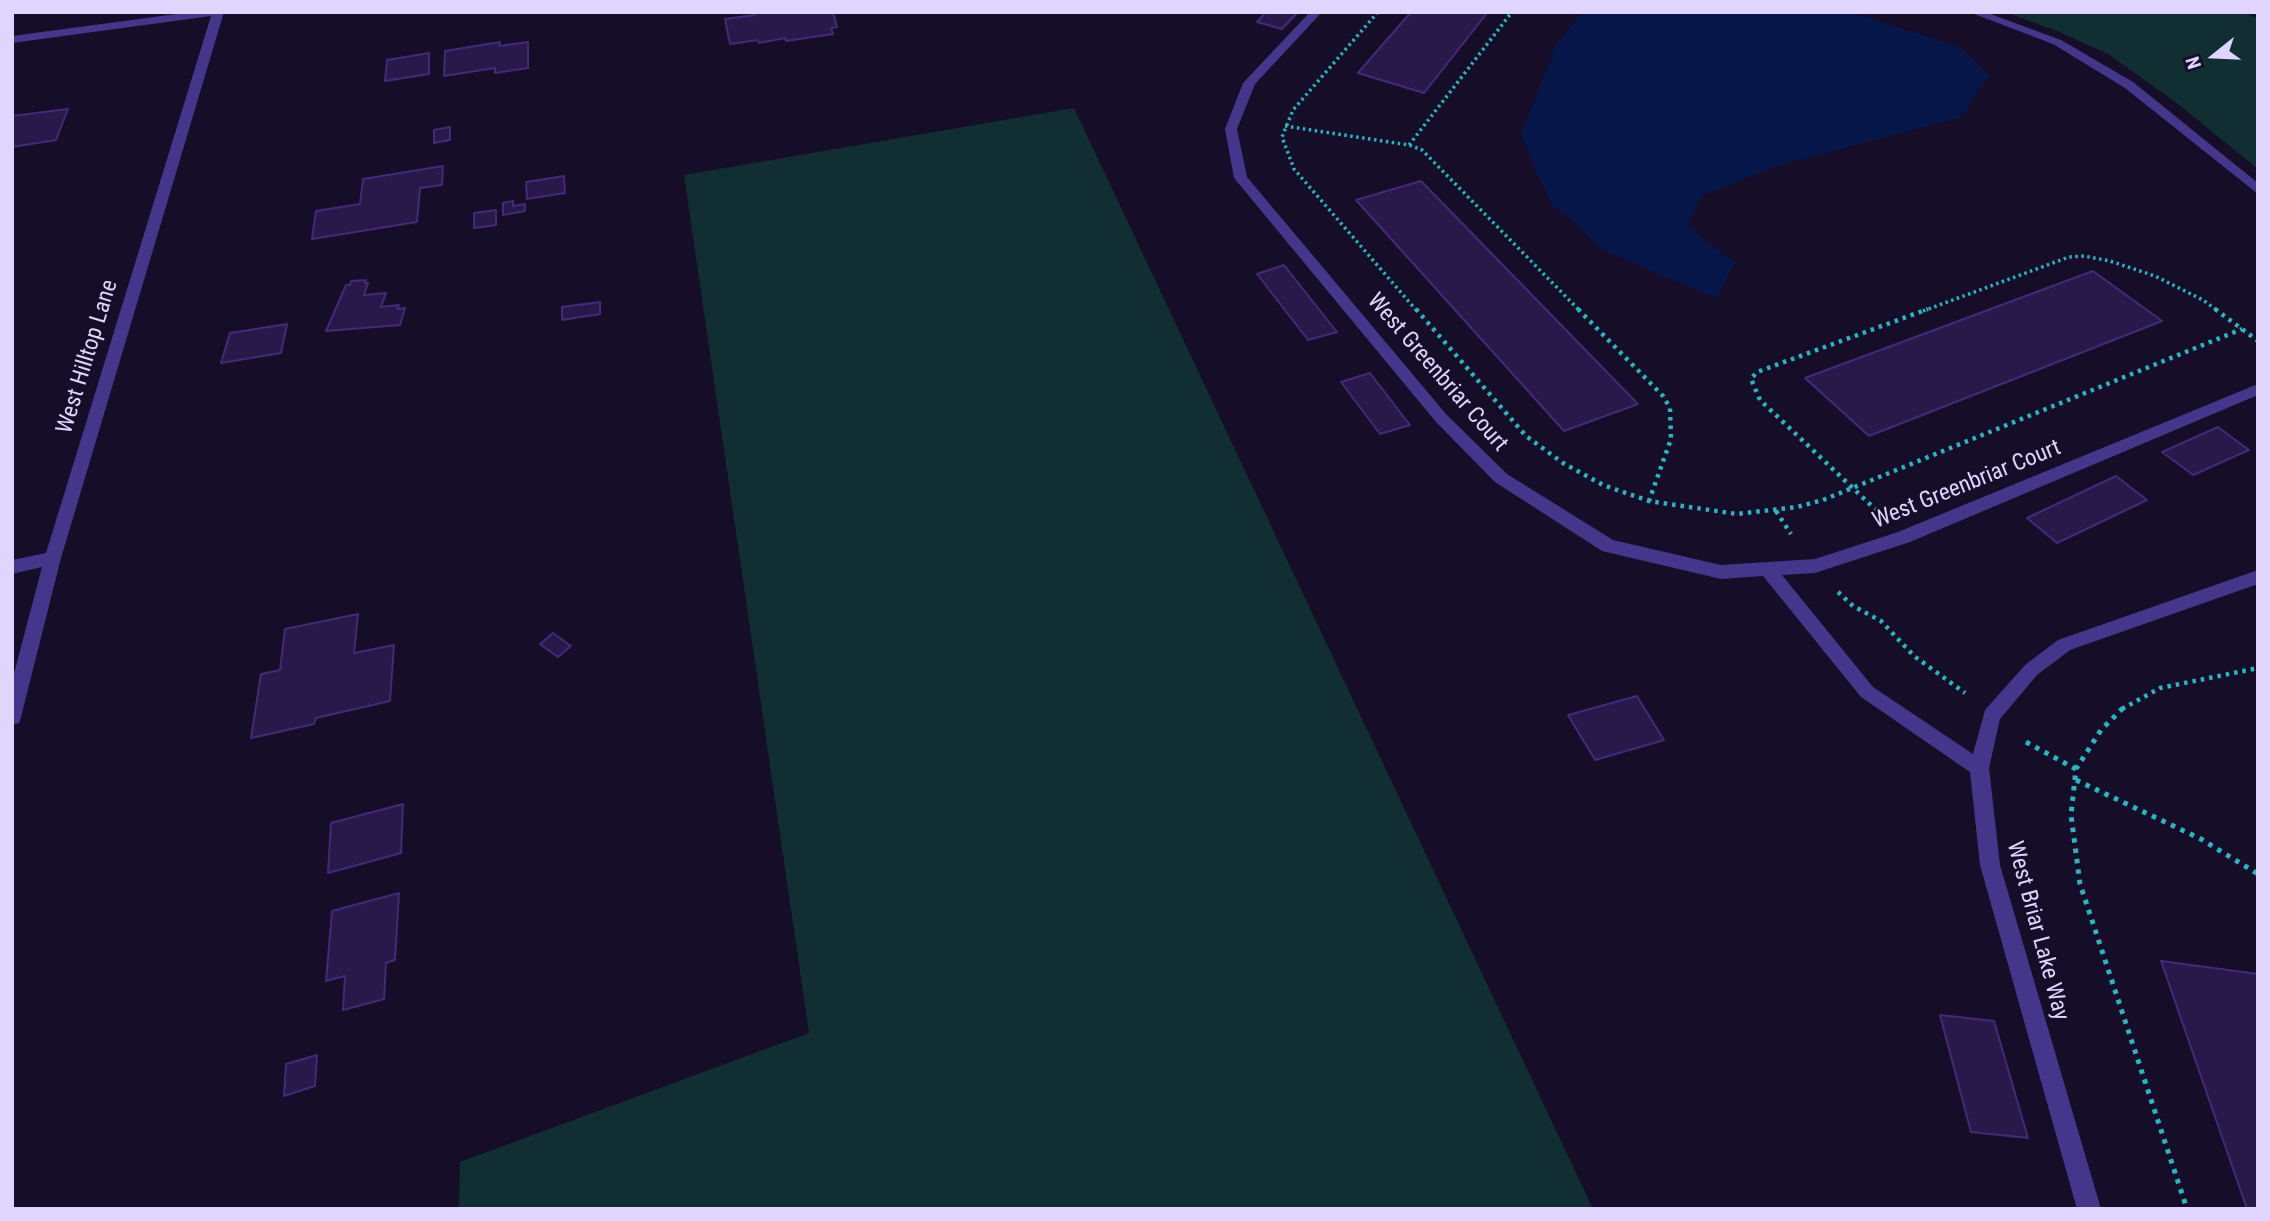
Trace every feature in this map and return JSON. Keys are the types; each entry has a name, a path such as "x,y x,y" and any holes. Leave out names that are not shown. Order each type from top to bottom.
{"street":[{"path":"12,40 218,12"},
{"name":"West Hilltop Lane","path":"12,717 53,558 218,12"},
{"name":"West Greenbriar Court","path":"1317,12 1249,83 1231,129 1241,178 1441,418 1501,478 1608,546 1721,572 1815,566 1904,537 2258,389"},
{"path":"1974,12 2057,43 2129,85 2258,190"},
{"path":"12,567 53,558"},
{"path":"1767,569 1867,692 1979,768"},
{"name":"West Briar Lake Way","path":"2089,1209 1990,865 1979,768 1992,716 2031,670 2064,646 2258,577"}],"path":[{"path":"1378,12 1293,110 1282,137 1294,169 1527,436 1563,463 1604,485 1648,501 1737,514 1776,511 1823,500 2242,329"},
{"path":"1409,145 1512,12"},
{"path":"1285,126 1409,145 1422,150 1663,396 1670,408 1671,439 1648,501"},
{"path":"1904,537 1760,400 1751,379 1757,372 2069,257 2084,256 2110,261 2155,276 2203,300 2258,341"},
{"path":"1776,511 1798,543"},
{"path":"1834,589 1853,606 1881,621 1914,656 1965,693"},
{"path":"2187,1209 2080,884 2071,815 2076,769 2101,730 2126,705 2161,688 2258,668"},
{"path":"2026,742 2076,769"},
{"path":"2076,780 2201,839 2258,874"}],"green space":[{"path":"2005,12 2240,12 2258,18 2258,169 2178,104 2108,54"},
{"path":"1074,108 1593,1209 459,1209 460,1162 809,1033 684,175"}],"shaded area":[{"path":"1583,12 1851,12 1962,48 1989,75 1960,118 1779,165 1702,196 1687,226 1735,263 1716,298 1605,251 1550,202 1521,134 1557,43"}],"building":[{"path":"754,12 833,12 837,27 831,28 833,34 786,41 785,38 759,43 758,40 730,44 725,19 755,15"},
{"path":"1266,12 1298,12 1282,29 1257,22"},
{"path":"1411,12 1488,12 1424,93 1358,73"},
{"path":"500,42 499,46 528,42 528,68 495,73 495,68 444,76 445,51"},
{"path":"429,53 429,74 385,81 387,60"},
{"path":"68,109 56,140 12,147 12,116"},
{"path":"450,127 450,140 434,143 434,130"},
{"path":"443,166 442,185 420,188 417,222 312,239 316,211 360,204 363,179"},
{"path":"564,176 565,193 527,199 526,182"},
{"path":"1421,181 1638,404 1564,431 1356,200"},
{"path":"513,201 513,206 525,204 525,211 503,215 503,203"},
{"path":"496,210 496,225 474,228 474,213"},
{"path":"1284,265 1337,332 1308,340 1257,274"},
{"path":"2093,271 2162,321 1869,436 1805,378"},
{"path":"366,280 365,283 368,283 364,295 386,293 381,307 399,305 397,309 405,308 400,325 326,331 346,285 350,285 351,281"},
{"path":"600,302 600,314 562,320 562,307"},
{"path":"287,324 281,353 221,363 230,333"},
{"path":"1370,373 1410,425 1380,434 1341,382"},
{"path":"2218,427 2249,450 2193,475 2162,452"},
{"path":"2116,476 2147,500 2057,543 2027,518"},
{"path":"358,614 354,653 394,645 390,701 316,718 314,724 251,738 261,674 280,670 285,629"},
{"path":"553,633 571,646 558,657 540,644"},
{"path":"1637,696 1664,740 1595,760 1568,715"},
{"path":"403,804 401,853 328,873 331,823"},
{"path":"399,893 395,960 386,963 384,999 343,1010 345,976 326,981 332,911"},
{"path":"2161,961 2258,974 2258,1209 2247,1209"},
{"path":"1940,1015 1994,1021 2028,1138 1971,1132"},
{"path":"317,1055 315,1086 284,1096 286,1064"}]}
